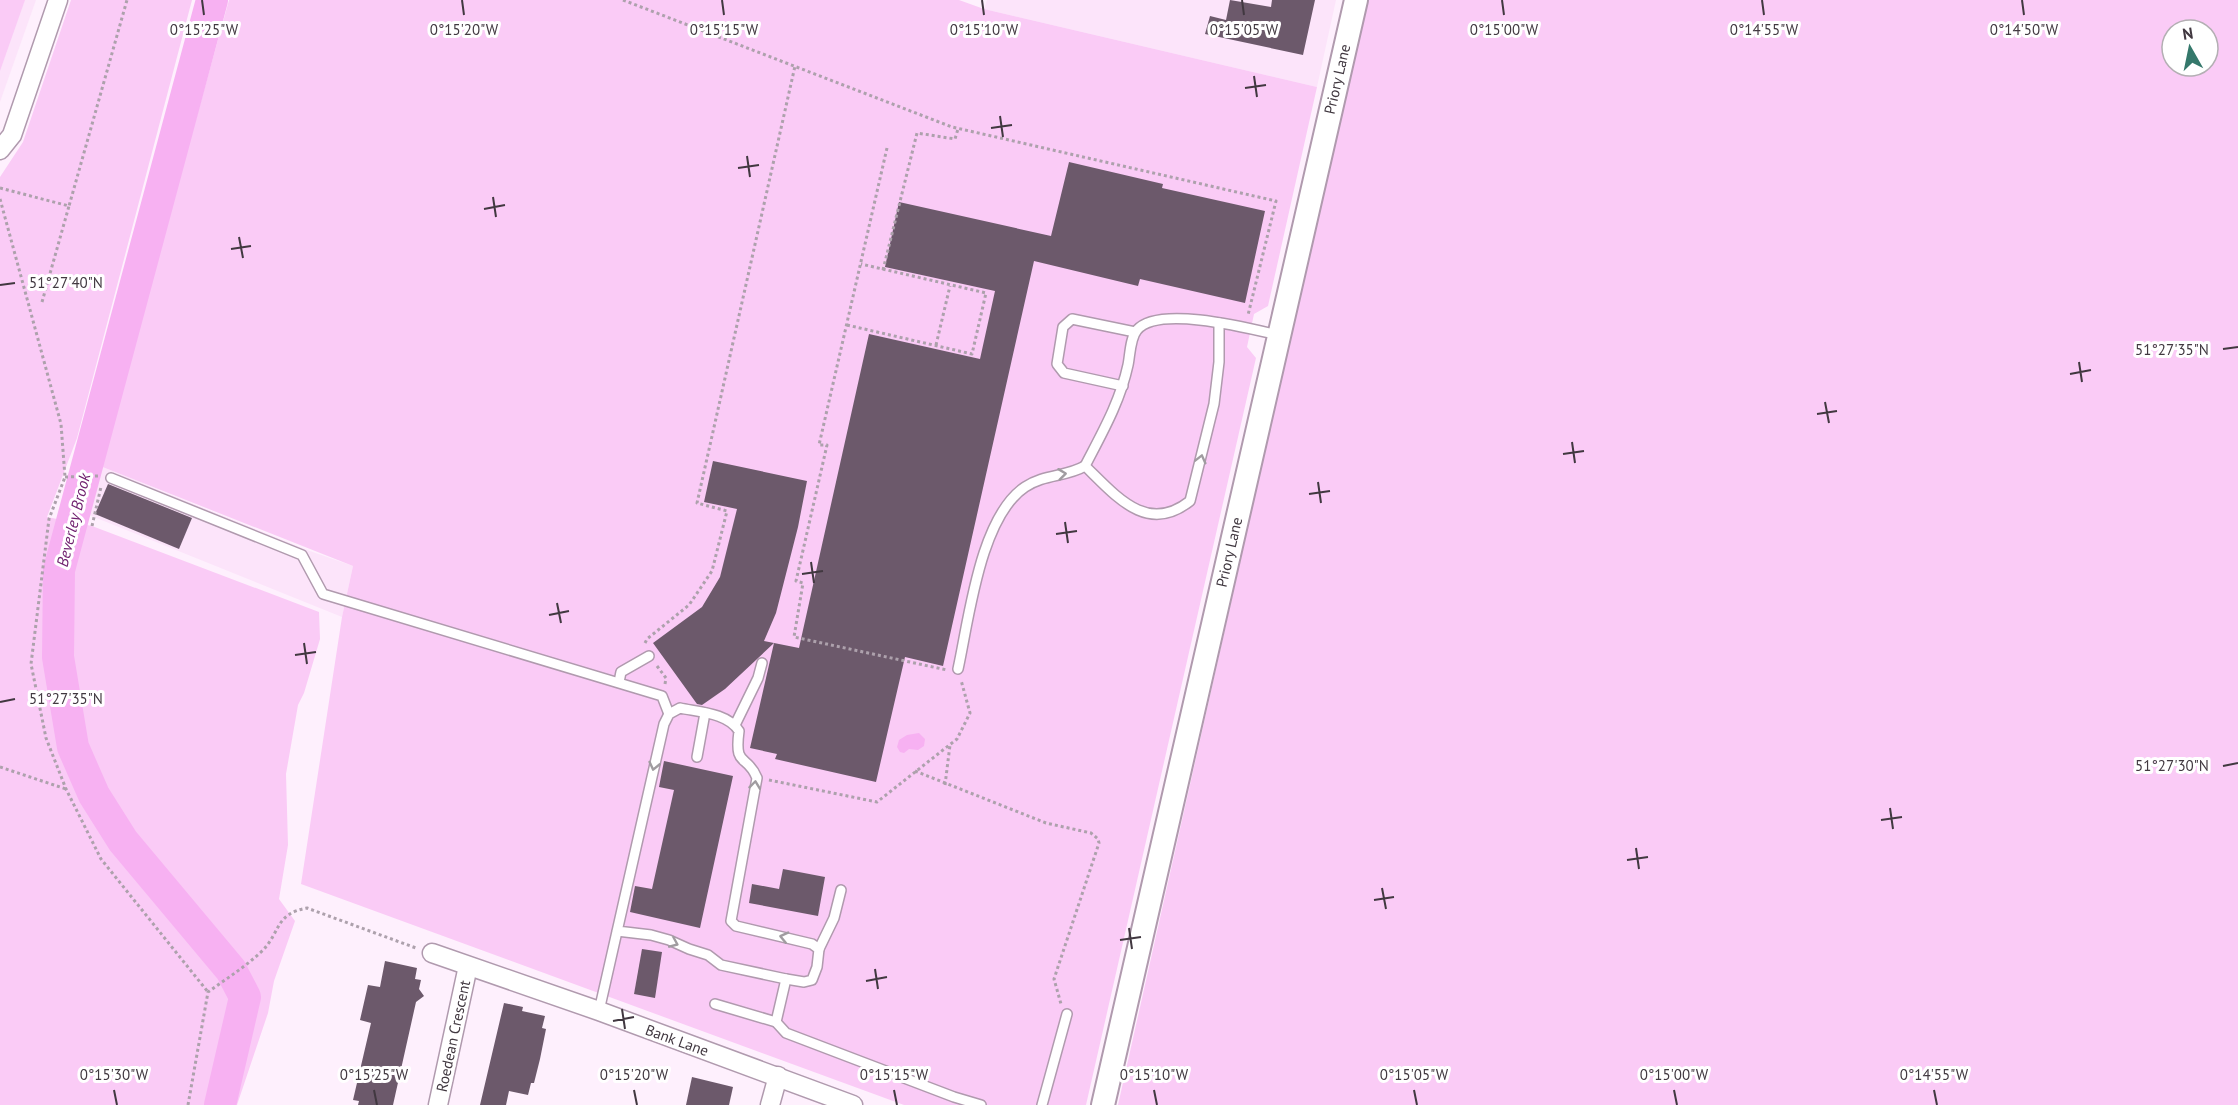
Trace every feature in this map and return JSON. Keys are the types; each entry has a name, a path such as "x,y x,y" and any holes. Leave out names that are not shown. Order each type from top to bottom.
{"street":[{"path":"0,150 12,135 58,0"},
{"name":"Priory Lane","path":"1103,1105 1356,0"},
{"name":"Bank Lane","path":"432,953 599,1011 852,1105"},
{"name":"Roedean Crescent","path":"438,1105 468,966"},
{"path":"770,1105 778,1076"}],"lane":[{"path":"958,669 982,556 994,525 1011,500 1022,489 1047,476 1074,473 1085,466 1123,386 1135,332 1146,322 1164,318 1219,323 1278,335"},
{"path":"1123,386 1064,373 1057,364 1063,327 1072,319 1135,332"},
{"path":"1085,466 1135,510 1155,516 1178,510 1190,501 1214,404 1219,362 1219,323"},
{"path":"111,478 302,555 323,594 662,696 669,714"},
{"path":"619,682 621,672 649,656"},
{"path":"735,725 758,678 762,663"},
{"path":"599,1011 664,724 669,714 680,708 718,716 735,725 739,731 736,749 739,757 752,768 757,778 731,921 736,926 813,944 819,949"},
{"path":"697,757 705,713"},
{"path":"617,931 651,935 669,940 708,955 721,965 804,982 812,980 818,967 819,949 834,918 841,890"},
{"path":"776,1022 786,979"},
{"path":"715,1004 776,1022 786,1033 954,1097 981,1105"},
{"path":"1042,1105 1068,1014"}],"path":[{"path":"42,302 128,0"},
{"path":"623,0 958,128 1276,201 1244,328"},
{"path":"662,696 666,678 644,646 647,639 689,605 712,571 727,511 697,503 795,66"},
{"path":"883,270 916,133 955,139 958,128"},
{"path":"757,778 877,802 957,739 970,713 958,669 945,671 794,637 803,583 796,582 827,445 819,445 887,148"},
{"path":"0,188 8,188 69,206"},
{"path":"0,199 61,424 65,477 49,519 31,664 46,738 66,789 101,859 208,992"},
{"path":"847,325 972,354 975,344 986,294 861,264"},
{"path":"936,346 950,286"},
{"path":"65,477 98,475"},
{"path":"92,526 101,486"},
{"path":"945,785 950,744"},
{"path":"0,767 66,789"},
{"path":"915,771 945,785 1046,823 1090,833 1098,839 1099,843 1054,979 1060,1003 1068,1014"},
{"path":"188,1105 208,992 243,968 266,946 282,919 293,910 307,908 432,953"}],"shaded area":[{"path":"0,0 36,0 0,102"},
{"path":"0,0 25,0 0,71"},
{"path":"71,0 192,0 77,438 47,517 92,526 319,612 320,639 304,693 298,705 286,774 288,845 279,899 295,921 274,981 268,1013 237,1105 0,1105 0,177 23,142"},
{"path":"229,0 959,0 984,9 1317,87 1268,306 1254,314 1247,347 1256,358 1086,1105 904,1105 301,884 342,617 353,566 100,466"},
{"path":"987,0 1336,0 1317,87 984,9"},
{"path":"1368,0 2238,0 2238,1105 1118,1105"},
{"path":"100,466 307,550 353,566 342,617 89,515"},
{"path":"919,733 925,739 924,746 918,750 909,749 904,753 900,752 897,747 899,740 907,735"}],"building":[{"path":"1230,0 1271,7 1272,0 1315,0 1303,55 1205,34 1210,16 1226,20"},
{"path":"1069,162 1163,184 1162,188 1265,211 1245,303 1140,279 1138,286 1034,261 943,666 905,657 876,782 775,759 777,754 750,748 774,643 799,648 869,334 980,359 995,291 885,267 899,202 1051,236"},
{"path":"713,461 807,481 776,613 764,641 774,643 725,689 702,705 697,704 653,643 702,607 720,577 737,509 704,502"},
{"path":"108,484 192,518 179,549 95,514"},
{"path":"664,761 733,776 700,928 630,912 635,886 652,889 674,790 659,787"},
{"path":"783,869 825,877 818,916 749,903 752,884 779,889"},
{"path":"642,949 662,952 655,998 634,994"},
{"path":"385,961 417,968 415,979 421,980 419,989 424,996 416,1002 393,1105 358,1105 359,1101 353,1100 371,1023 360,1020 368,985 380,987"},
{"path":"504,1003 523,1007 522,1011 545,1016 542,1028 546,1029 540,1059 534,1083 531,1083 528,1095 509,1091 506,1105 480,1105"},
{"path":"692,1077 733,1087 729,1105 686,1105"}],"waterway":[{"name":"Beverley Brook","path":"212,0 59,570 58,657 73,747 94,795 123,841 231,970 245,997 220,1105"}]}
